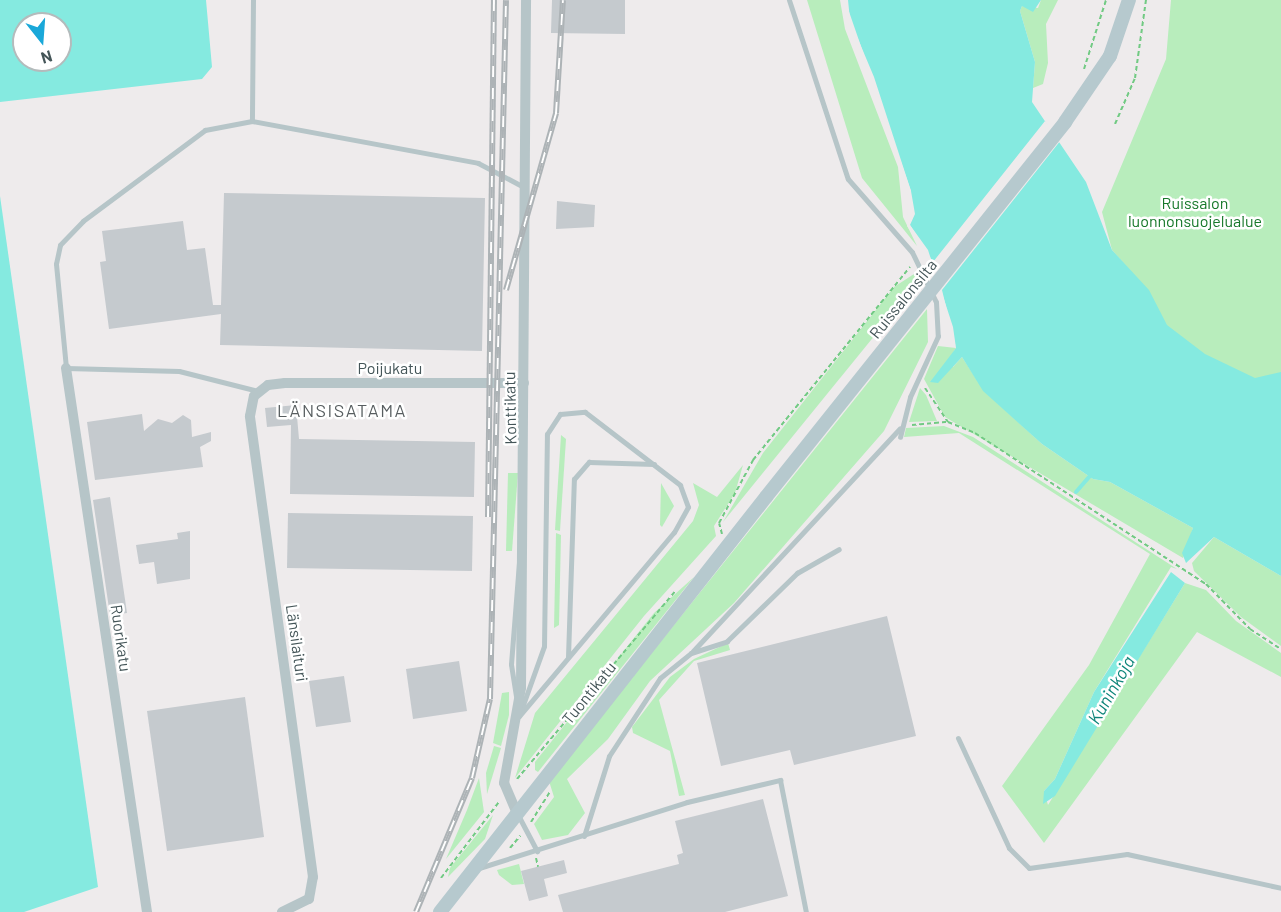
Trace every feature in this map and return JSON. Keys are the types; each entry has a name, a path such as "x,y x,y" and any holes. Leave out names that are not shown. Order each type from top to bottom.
{"street":[{"name":"Konttikatu","path":"516,811 504,783 519,716 523,553 522,186 526,0"},
{"name":"Ruissalonsilta","path":"766,497 1065,122 1110,56 1129,0"},
{"name":"Ruorikatu","path":"66,368 147,912"},
{"name":"Poijukatu","path":"258,391 285,382 524,383"},
{"name":"Länsilaituri","path":"258,391 250,416 313,877 309,899 282,912"},
{"name":"Tuontikatu","path":"440,912 469,870 766,497"}],"lane":[{"path":"252,121 253,0"},
{"path":"789,0 848,179 917,261 936,302 938,336 919,376 900,428 900,437"},
{"path":"258,391 179,371 66,368 56,264 60,245 83,221 205,130 252,121 478,164 522,186"},
{"path":"585,412 654,464 687,493 688,507 674,532 519,716 544,646 551,421 560,414 585,412"},
{"path":"584,836 609,756 638,706 691,653 900,428"},
{"path":"568,657 574,479 589,462 654,464"},
{"path":"691,653 727,641 797,573 839,549"},
{"path":"958,738 1009,848 1029,868 1127,854 1281,888"},
{"path":"469,870 780,780 807,912"},
{"path":"516,811 537,851"}],"path":[{"path":"1083,74 1106,0"},
{"path":"1115,123 1135,78 1146,0"},
{"path":"723,535 719,523 753,460 900,274 917,261"},
{"path":"919,376 948,422"},
{"path":"900,428 948,422 975,433 1196,578 1281,649"},
{"path":"716,543 730,526"},
{"path":"516,780 653,610 682,584"},
{"path":"534,818 550,798 548,786"},
{"path":"441,878 491,811"}],"green space":[{"path":"807,0 840,0 845,29 898,167 903,217 917,246 862,178"},
{"path":"1041,0 1058,0 1046,24 1048,63 1043,84 1033,88 1035,62 1020,11 1022,6 1038,8"},
{"name":"Ruissalon luonnonsuojelualue","path":"1171,0 1281,0 1281,407 1145,331 1140,282 1112,250 1102,212 1166,59"},
{"path":"914,274 919,281 723,522 763,453 894,287"},
{"path":"927,309 928,342 884,431 734,603 650,681 608,739 567,779 585,813 568,835 542,840 534,824 554,797 549,781"},
{"path":"938,346 956,348 949,359 953,367 962,357 984,391 1042,444 1093,479 1110,482 1193,528 1183,558 945,417 924,379"},
{"path":"920,388 926,395 937,421 909,422"},
{"path":"944,426 973,437 1177,569 1171,567 1094,692 1055,779 1044,791 1048,805 1185,583 1206,590 1236,621 1281,653 1281,677 1197,632 1044,843 1002,786 1089,665 1150,554 959,433 904,437 906,428"},
{"path":"561,435 566,439 560,531 555,530"},
{"path":"743,465 735,493 714,526 716,536 644,616 515,778 535,713 693,521 699,505 693,483 717,497"},
{"path":"508,473 518,473 512,551 506,551"},
{"path":"661,483 674,506 662,527 660,525"},
{"path":"556,533 561,535 559,625 554,628"},
{"path":"1214,537 1281,576 1281,646 1241,617 1194,571 1192,563"},
{"path":"694,577 538,772 535,770 535,762 654,613"},
{"path":"728,643 730,650 694,661 659,700 685,795 679,796 670,751 633,733 632,727 670,677 694,659"},
{"path":"509,692 509,715 501,746 493,743 502,693"},
{"path":"494,746 501,748 487,794 486,773"},
{"path":"479,778 484,812 446,859 467,810"},
{"path":"493,815 485,839 448,877 450,868"},
{"path":"519,864 524,884 512,885 499,875 497,870"}],"water":[{"path":"0,0 206,0 212,67 202,79 0,102"},
{"path":"848,0 1041,0 1033,12 1022,6 1020,11 1035,62 1032,102 1086,182 1112,250 1149,290 1167,325 1205,354 1255,378 1281,372 1281,576 1214,537 1186,563 1182,553 1193,528 1110,482 1093,479 1042,444 983,391 962,357 938,383 930,382 956,348 953,327 928,250 910,225 911,191 874,77 850,20"},
{"path":"0,196 98,887 24,912 0,912"},
{"name":"Kuninkoja","path":"1171,572 1185,583 1055,796 1043,804 1044,791 1055,779 1094,692"}],"pier":[{"path":"845,0 872,77 847,21"},
{"path":"873,80 911,191 915,214 910,225 933,262 1045,121 1061,140 942,290 956,348 930,262 907,226 908,191"}],"building":[{"path":"552,0 625,0 625,34 551,33"},
{"path":"224,193 485,198 482,351 220,345 221,314 109,329 100,262 106,261 102,231 183,221 187,250 205,248 213,305 221,305"},
{"path":"557,201 595,205 594,227 556,229"},
{"path":"296,405 299,439 475,442 474,497 290,494 291,425 267,427 265,408"},
{"path":"142,414 144,431 158,419 172,423 183,415 191,420 192,437 211,432 211,441 200,447 203,467 95,480 87,422"},
{"path":"110,497 127,613 110,615 93,500"},
{"path":"288,513 473,516 472,571 287,568"},
{"path":"190,531 190,579 157,584 154,562 139,564 136,545 178,539 177,533"},
{"path":"887,616 916,736 794,765 790,750 721,766 697,663"},
{"path":"459,661 467,711 413,719 406,669"},
{"path":"344,676 351,722 316,727 309,681"},
{"path":"245,697 264,837 167,851 147,711"},
{"path":"763,799 788,896 725,912 563,912 558,895 679,864 677,855 683,853 675,821"},
{"path":"564,860 567,873 544,879 548,896 529,901 521,871"}],"waterway":[{"path":"1076,492 1090,476"}],"railway":[{"path":"488,517 494,0"},
{"path":"416,912 472,778 490,699 506,0"},
{"path":"506,290 556,113 563,0"}],"district":[{"name":"LÄNSISATAMA","path":"342,410"}]}
